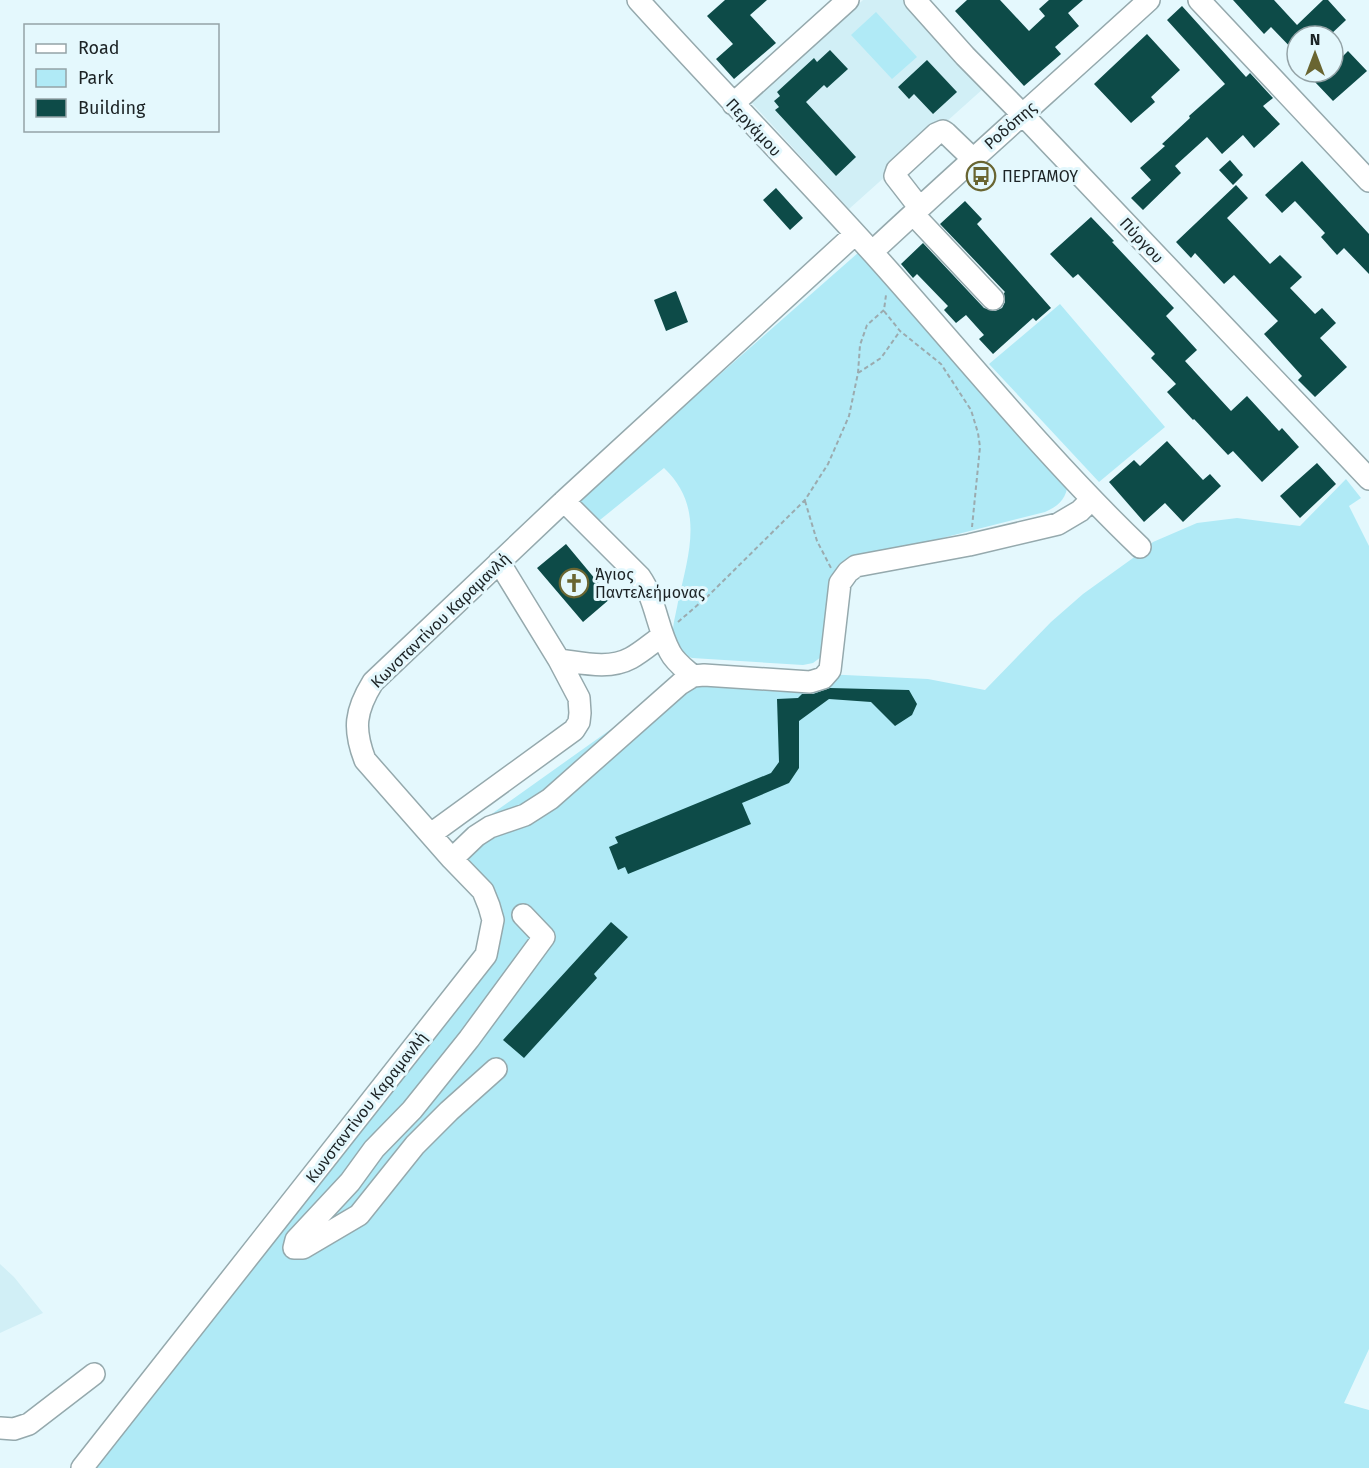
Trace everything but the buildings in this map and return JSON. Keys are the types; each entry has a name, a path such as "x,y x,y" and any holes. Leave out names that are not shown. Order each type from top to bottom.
{"street":[{"name":"Περγάμου","path":"638,0 872,252 1091,500 1140,547"},
{"path":"733,104 848,0"},
{"name":"Πύργου","path":"915,0 965,56 1369,479"},
{"name":"Ροδόπης","path":"872,252 972,158 1023,115 1149,0"},
{"path":"1199,0 1369,181"},
{"path":"972,158 943,131 936,134 897,170 895,176 916,211 993,299"},
{"name":"Κωνσταντίνου Καραμανλή","path":"82,1468 262,1226 486,955 493,920 483,891 365,760 357,741 357,722 361,701 373,682 499,562 855,234"},
{"path":"452,859 476,836 490,827 525,815 550,800 680,684 693,676 810,682 823,678 830,670 840,583 856,566 969,545 1058,524 1080,511 1091,500"},
{"path":"564,501 640,577 649,591 662,636 671,655 693,676"},
{"path":"430,834 574,730 579,722 579,698 559,660 499,562"},
{"path":"559,660 595,665 615,664 631,658 662,636"},
{"path":"496,1069 415,1145 359,1215 303,1248 294,1248 296,1240 350,1182 374,1149 412,1110 469,1039 544,937 523,915"},
{"path":"0,1428 14,1429 29,1424 94,1374"},
{"path":"67,1468 113,1429"}],"path":[{"path":"662,636 708,596 805,500 828,464 849,416 858,373 860,345 867,325 884,310 889,271"},
{"path":"884,310 900,331 941,364 971,410 980,447 975,513 969,545"},
{"path":"858,373 881,358 900,331"},
{"path":"805,500 816,541 840,583"}],"shaded area":[{"path":"863,0 903,0 984,88 849,209 751,102"},
{"path":"0,1264 14,1277 43,1313 0,1333"}],"green space":[{"path":"876,12 917,57 892,79 851,35"},
{"path":"859,252 1068,483 1066,493 1055,507 1045,512 899,549 858,555 847,560 821,657 813,663 803,665 692,658 676,652 673,627 686,566 690,531 685,499 677,483 664,468 595,524 576,501"},
{"path":"1060,304 1165,427 1099,482 989,364"},
{"path":"1346,479 1361,498 1349,506 1369,546 1369,1349 1344,1403 1369,1410 1369,1468 97,1468 95,1466 501,921 451,843 697,668 928,679 985,690 1051,622 1083,594 1153,542 1197,523 1237,518 1300,526"}],"place":[{"name":"ΠΕΡΓΑΜΟΥ","path":"981,176"},
{"name":"Άγιος Παντελεήμονας","path":"574,583"}]}
